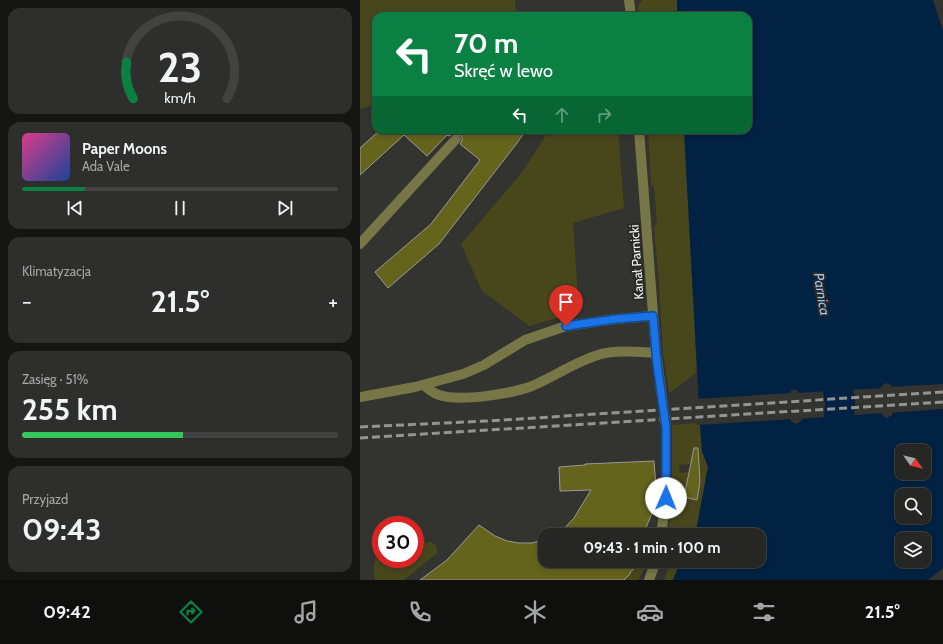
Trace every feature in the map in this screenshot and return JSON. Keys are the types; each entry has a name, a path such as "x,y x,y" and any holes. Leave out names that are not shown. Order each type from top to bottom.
{"street":[{"path":"630,1 631,12"},
{"name":"Kanał Parnicki","path":"639,134 656,353 666,427 666,498 662,528"},
{"path":"360,244 456,140"},
{"path":"362,396 424,385 463,374 484,365 525,340 545,332 586,323 653,316"},
{"path":"424,385 438,395 446,397 497,395 530,386 577,363 602,354 629,352 656,353"},
{"path":"649,580 653,568"}],"shaded area":[{"path":"360,0 515,0 516,12 372,12 372,105 360,109"},
{"path":"642,0 677,0 677,12 639,12 638,6"},
{"path":"546,134 618,134 624,208 573,223 579,312 529,326 482,291 461,244 523,171"},
{"path":"648,134 684,134 697,372 669,393 663,353 654,226 657,225 654,185 651,185"},
{"path":"696,423 697,425 700,425 702,451 708,467 696,528 669,528 672,496 672,425","holes":["699,463 699,471 680,473 679,465","688,477 701,480 697,500 684,497"]},
{"path":"429,542 436,545 437,553 424,564 424,544"},
{"path":"374,568 419,568 404,580 375,580"},
{"path":"633,568 645,568 638,580 624,580 631,573 630,572 634,569"},
{"path":"668,568 679,568 673,580 664,580"}],"water":[{"path":"677,0 933,0 943,31 943,568 928,580 673,580 678,568 766,568 766,528 696,528 708,467 702,451 684,134 752,134 752,12 677,12","holes":["886,383 891,385 892,415 887,418 882,415 881,386","793,389 798,391 802,420 797,424 791,422 789,393","850,392 850,414 832,415 831,393"]}],"pier":[{"path":"943,384 943,409 890,413 890,387"},
{"path":"883,388 884,413 799,419 796,393","holes":["832,394 849,394 849,412 833,413"]},
{"path":"791,393 793,419 698,425 696,399"}],"building":[{"path":"376,134 452,134 449,136 447,135 427,156 404,135 360,175 360,148"},
{"path":"459,134 523,134 439,244 388,288 375,272 431,224 480,160 460,144 462,137"},
{"path":"694,448 698,448 700,482 697,500 684,497"},
{"path":"654,461 656,487 652,513 646,528 565,528 574,518 591,490 560,491 559,467 585,464"},
{"path":"479,525 495,536 507,541 519,543 532,543 538,541 538,568 635,568 624,580 420,580 447,560"}],"waterway":[{"name":"Parnica","path":"832,351 840,403 836,456"}],"railway":[{"path":"360,427 487,421 943,392"},
{"path":"360,438 943,402"}],"route":[{"path":"566,326 616,319 653,316 657,364 666,427 666,498"}]}
